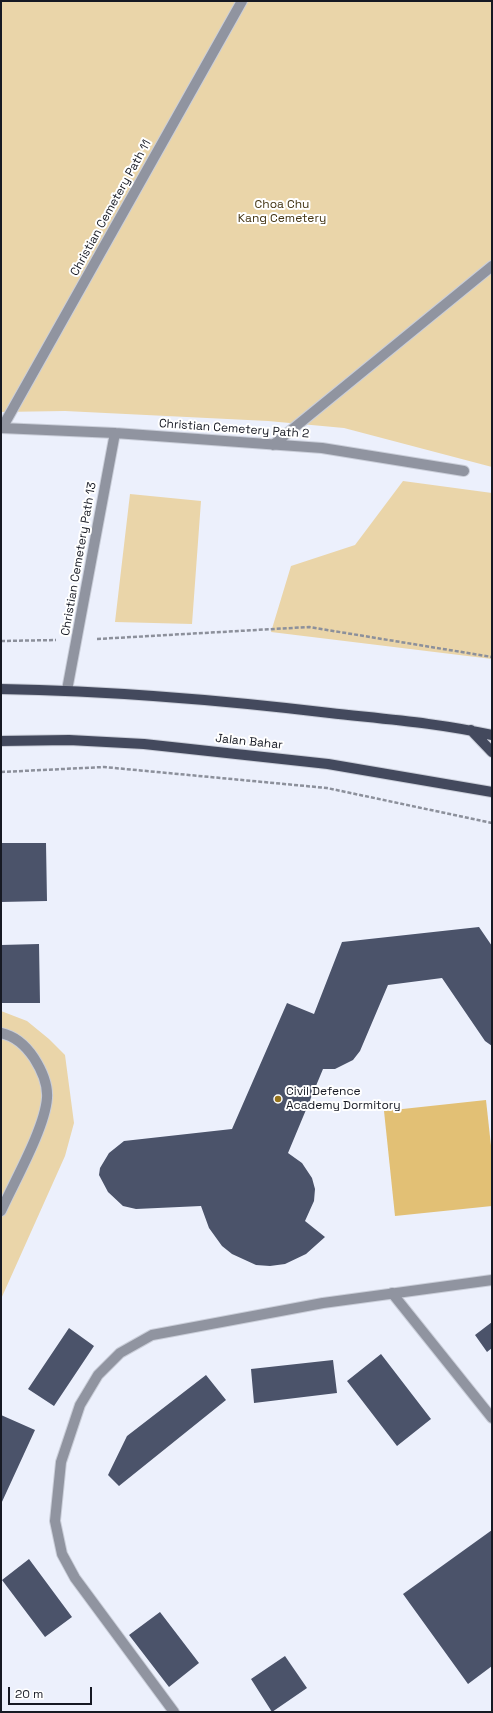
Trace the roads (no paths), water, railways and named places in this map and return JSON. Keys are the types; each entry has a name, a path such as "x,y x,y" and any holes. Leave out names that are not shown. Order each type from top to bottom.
{"main road":[{"path":"1,689 67,690 280,707 471,730 492,735"},
{"path":"471,730 492,752"},
{"name":"Jalan Bahar","path":"1,741 69,740 175,748 328,764 492,792"}],"lane":[{"name":"Christian Cemetery Path 11","path":"2,428 242,1"},
{"path":"273,445 492,266"},
{"name":"Christian Cemetery Path 2","path":"2,428 115,433 322,448 464,471"},
{"name":"Christian Cemetery Path 13","path":"67,690 115,433"},
{"path":"1,1033 11,1035 28,1049 41,1070 48,1097 41,1124 1,1211"},
{"path":"174,1712 76,1578 62,1554 55,1521 61,1462 80,1405 98,1375 120,1353 152,1335 323,1303 492,1280"},
{"path":"392,1293 492,1418"}],"place":[{"name":"Civil Defence Academy Dormitory","path":"278,1099"}],"park label":[{"name":"Choa Chu Kang Cemetery","path":"282,212"}]}
